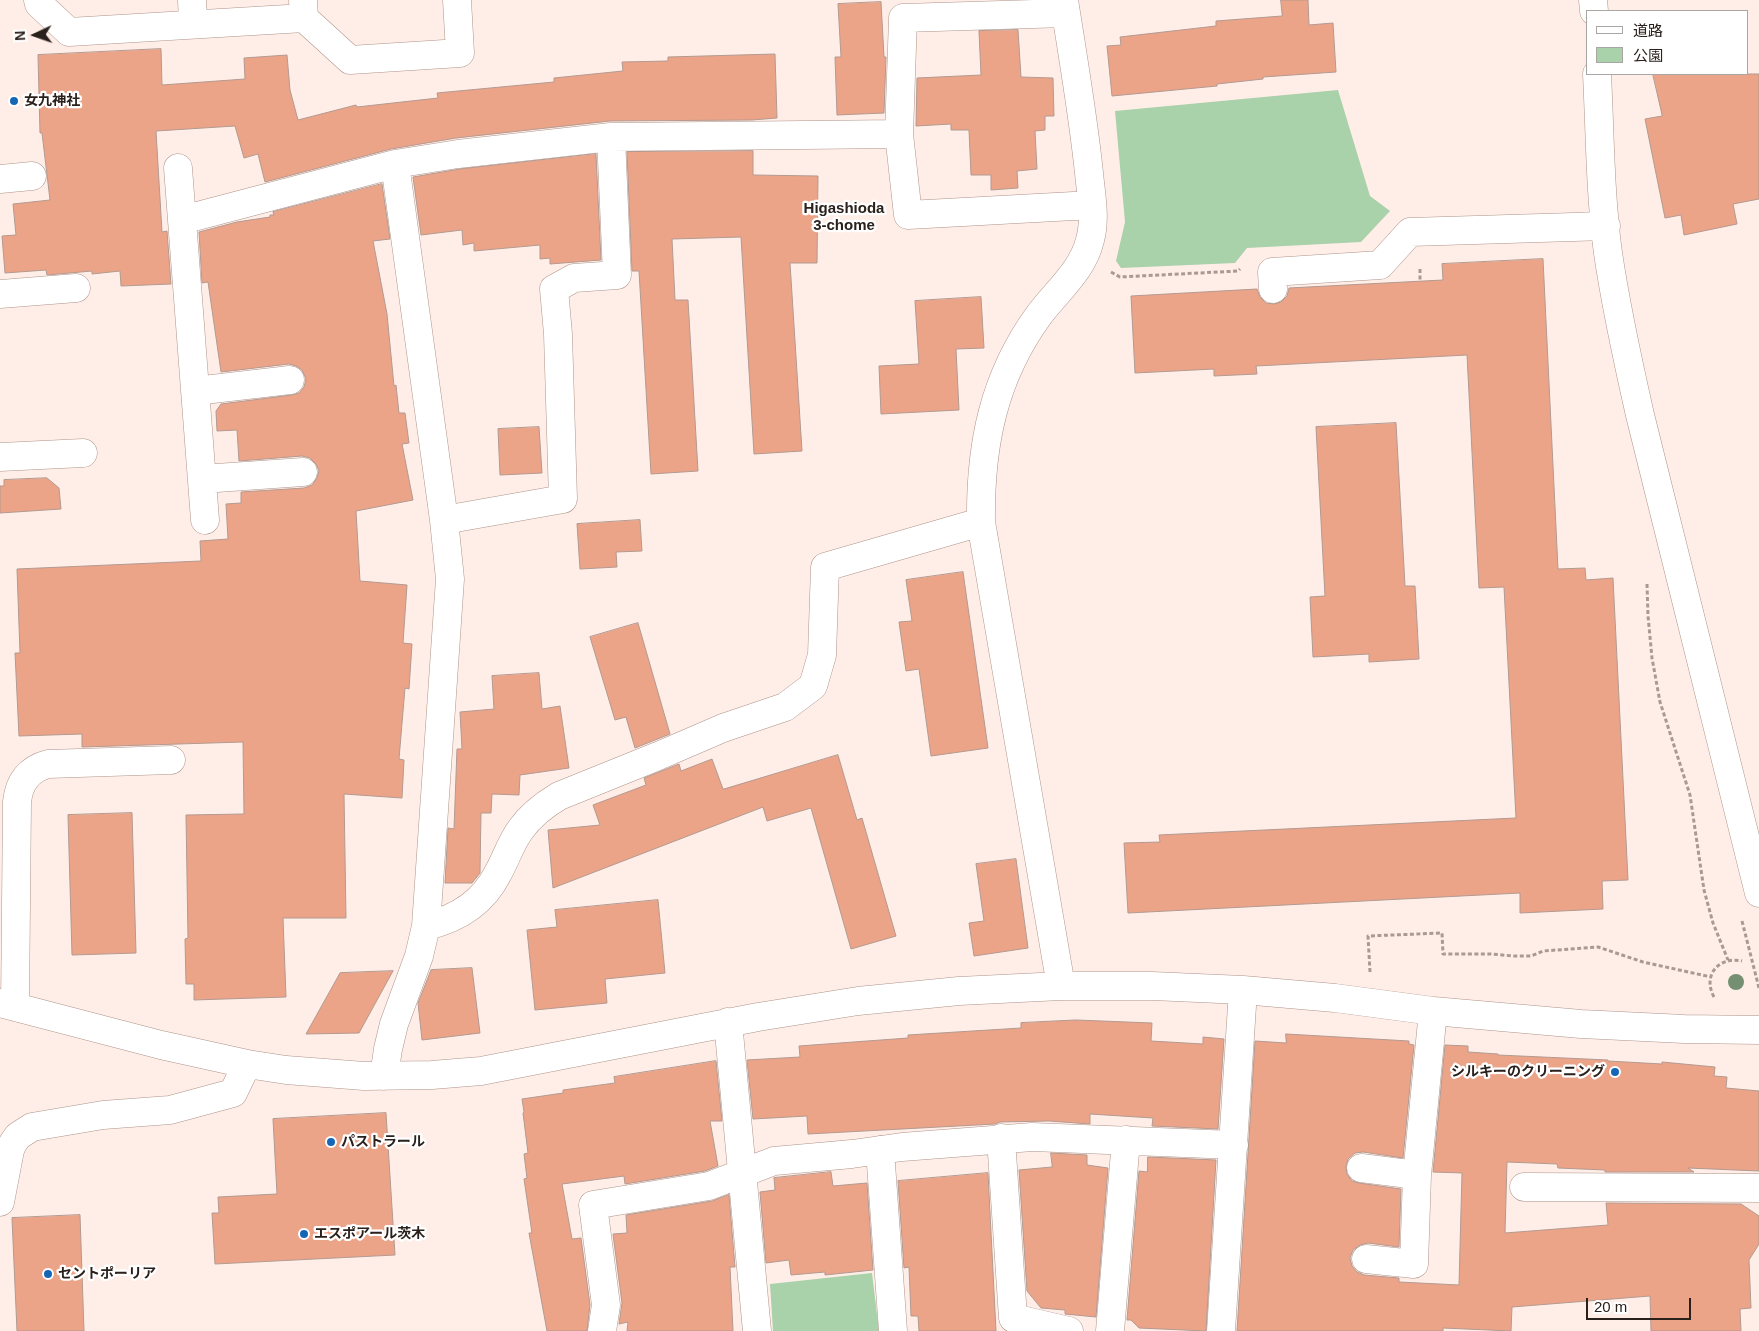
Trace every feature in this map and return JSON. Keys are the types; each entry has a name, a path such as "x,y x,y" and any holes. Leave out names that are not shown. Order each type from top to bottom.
{"street":[{"path":"38,0 39,4 69,32 192,12 303,9 350,60 460,53 457,0"},
{"path":"1061,986 981,522 982,460 996,399 1007,370 1038,316 1083,260 1094,224 1085,133 1065,7 903,18 899,134 908,216 1092,205"},
{"path":"1597,75 1606,226 1614,292 1640,415 1759,893"},
{"path":"182,220 394,164 458,154 610,137 899,134"},
{"path":"444,520 563,499 558,334 554,288 574,278 617,275 610,137"},
{"path":"384,1076 394,1024 419,956 426,926 450,579 444,520 394,164"},
{"path":"178,168 205,520"},
{"path":"0,178 32,176"},
{"path":"1273,289 1272,272 1380,265 1410,232 1606,226"},
{"path":"0,294 76,288"},
{"path":"195,392 290,380"},
{"path":"0,457 83,453"},
{"path":"202,479 303,472"},
{"path":"426,926 455,917 480,900 497,875 521,829 538,810 559,796 723,728 785,707 813,686 822,655 825,567 981,522"},
{"path":"171,760 48,764 34,770 24,780 20,787 17,802 7,1005 247,1064 325,1074 384,1076 482,1071 728,1022 824,1006 993,989 1061,986 1152,986 1243,990 1335,998 1434,1011 1581,1024 1684,1029 1759,1030"},
{"path":"1221,1331 1243,990"},
{"path":"1366,1259 1414,1264 1416,1175 1434,1011"},
{"path":"728,1022 757,1331"},
{"path":"0,1202 10,1150 18,1136 32,1127 103,1115 170,1110 233,1093 247,1064"},
{"path":"602,1331 606,1305 594,1206 709,1186 774,1161 1000,1138 1040,1137 1234,1145"},
{"path":"1000,1138 1013,1318 1069,1331"},
{"path":"1110,1331 1126,1140"},
{"path":"880,1150 893,1331"},
{"path":"1360,1168 1416,1175"},
{"path":"1524,1187 1759,1188"}],"path":[{"path":"1648,579 1648,616 1651,650 1660,702 1690,795 1704,890 1713,922 1728,960"},
{"path":"1371,974 1368,936 1442,933 1443,954 1531,956 1543,951 1598,947 1642,962 1711,977"},
{"path":"1705,999 1715,999 1709,985 1717,966 1728,960 1742,961"}],"green space":[{"path":"1338,90 1370,196 1390,211 1361,242 1247,248 1235,263 1121,268 1116,261 1125,222 1115,111"},
{"path":"872,1273 879,1331 773,1331 770,1284"}],"building":[{"path":"1281,0 1308,0 1309,25 1333,23 1336,72 1263,77 1263,79 1217,84 1217,86 1112,96 1107,46 1121,45 1120,37 1216,26 1216,21 1282,16"},
{"path":"881,2 884,57 886,57 884,113 837,115 835,57 841,57 838,4"},
{"path":"1018,30 1021,77 1053,78 1054,116 1045,116 1045,130 1035,131 1037,169 1017,171 1018,188 991,190 991,175 971,175 969,130 951,130 951,124 916,126 917,78 981,75 979,31"},
{"path":"161,49 162,85 245,79 244,58 287,55 290,90 298,120 356,105 357,107 438,98 437,93 554,82 554,78 623,71 622,62 668,61 668,57 775,54 777,118 752,120 610,121 456,138 391,149 265,182 258,154 244,158 235,126 156,131 162,232 167,231 171,284 121,286 120,271 92,274 92,271 47,275 46,270 5,273 2,236 16,235 13,204 50,200 42,133 40,133 38,55"},
{"path":"1759,74 1759,199 1733,204 1737,224 1684,235 1681,215 1665,218 1645,119 1662,116 1653,75"},
{"path":"753,151 753,175 818,176 817,263 790,263 802,451 754,454 741,237 672,239 675,300 688,300 698,471 651,474 639,271 632,271 627,152"},
{"path":"596,154 601,260 550,264 550,258 540,259 540,245 474,251 474,243 463,245 462,230 421,235 413,177 460,169"},
{"path":"382,184 390,239 373,241 387,314 394,386 396,385 399,413 405,413 409,443 402,444 413,500 356,511 360,581 407,585 403,643 412,644 409,689 405,688 399,759 404,760 402,798 344,794 346,918 283,918 286,997 194,1000 194,984 186,984 185,939 188,938 186,815 244,814 243,742 82,747 82,734 19,736 15,653 20,653 17,569 201,561 200,541 228,539 226,504 241,503 241,492 304,488 312,485 319,471 316,464 310,458 302,456 239,461 237,430 217,431 216,411 221,404 299,393 304,387 306,379 302,370 289,364 221,372 208,282 202,283 199,232 237,222 270,217 270,215 274,215 273,212"},
{"path":"1543,259 1558,569 1585,568 1586,580 1613,578 1628,880 1602,881 1603,909 1520,913 1520,893 1128,913 1124,843 1160,842 1159,835 1516,818 1504,587 1479,588 1467,355 1256,366 1257,374 1214,376 1214,369 1135,373 1131,296 1257,289 1260,297 1266,303 1274,304 1281,302 1287,296 1289,288 1443,280 1442,264"},
{"path":"981,297 984,348 956,349 959,410 881,414 879,366 919,364 915,301"},
{"path":"1396,423 1405,586 1415,586 1419,659 1369,662 1369,654 1313,657 1310,597 1325,596 1316,427"},
{"path":"539,427 542,473 500,475 498,429"},
{"path":"47,478 59,488 61,509 0,513 0,486 4,486 4,480"},
{"path":"640,520 642,551 616,552 617,567 580,569 577,524"},
{"path":"963,572 988,748 931,756 919,669 906,671 899,622 912,621 906,580"},
{"path":"638,623 670,734 635,748 626,717 615,720 590,637"},
{"path":"539,673 542,709 560,706 569,768 520,775 519,795 492,794 491,813 481,813 480,873 472,883 445,883 448,828 454,829 457,749 462,749 460,712 494,709 492,676"},
{"path":"838,755 857,820 862,818 896,936 851,949 811,808 767,821 763,807 553,888 548,830 600,825 593,805 646,785 644,778 679,764 681,771 712,759 723,789"},
{"path":"132,813 136,953 72,955 68,815"},
{"path":"1016,859 1028,948 974,956 969,923 984,921 976,864"},
{"path":"658,900 665,973 605,979 607,1003 535,1010 527,930 557,927 555,910"},
{"path":"472,968 480,1033 422,1040 418,1003 431,970"},
{"path":"393,971 359,1033 306,1034 340,973"},
{"path":"1076,1020 1152,1023 1151,1041 1203,1044 1203,1037 1224,1039 1218,1129 1152,1126 1153,1118 1090,1114 1090,1124 1049,1121 1000,1122 995,1124 808,1134 807,1116 753,1119 747,1060 800,1057 799,1046 908,1038 908,1035 1021,1028 1021,1023"},
{"path":"1286,1034 1409,1041 1409,1044 1414,1045 1403,1158 1363,1152 1355,1153 1348,1159 1346,1167 1347,1174 1352,1181 1401,1189 1399,1247 1368,1243 1360,1245 1353,1250 1350,1258 1352,1266 1357,1272 1364,1275 1399,1278 1399,1282 1459,1285 1462,1173 1433,1172 1445,1045 1468,1046 1468,1052 1498,1055 1662,1064 1662,1062 1715,1067 1714,1076 1727,1077 1726,1088 1759,1091 1759,1171 1688,1168 1694,1172 1605,1172 1605,1170 1558,1168 1557,1164 1507,1162 1505,1233 1608,1225 1606,1203 1741,1204 1759,1216 1759,1244 1749,1260 1751,1308 1740,1309 1741,1331 1651,1331 1650,1296 1512,1307 1511,1331 1443,1328 1443,1331 1237,1331 1255,1041 1286,1043"},
{"path":"716,1061 722,1121 710,1121 718,1166 705,1171 625,1184 624,1176 562,1184 572,1239 581,1238 590,1305 587,1331 547,1331 529,1233 532,1233 524,1179 527,1178 524,1154 528,1153 522,1099 563,1093 563,1090 615,1083 614,1077"},
{"path":"386,1113 395,1255 215,1264 212,1213 219,1213 218,1197 277,1194 273,1119"},
{"path":"1051,1153 1087,1155 1087,1165 1108,1168 1096,1317 1065,1314 1065,1310 1041,1308 1027,1291 1019,1170 1052,1167"},
{"path":"1148,1157 1216,1160 1206,1331 1139,1328 1131,1320 1127,1320 1139,1171 1147,1172"},
{"path":"831,1172 833,1186 867,1183 873,1270 825,1275 825,1272 791,1275 789,1260 766,1263 760,1192 775,1190 774,1178"},
{"path":"988,1173 996,1331 919,1331 918,1316 911,1316 909,1267 904,1268 898,1181"},
{"path":"729,1195 735,1267 730,1267 733,1331 627,1331 628,1322 619,1324 622,1303 613,1234 627,1233 626,1215 712,1201"},
{"name":"セントポーリア","path":"80,1215 84,1331 17,1331 12,1218"}],"place":[{"name":"女九神社","path":"14,101"},
{"name":"シルキーのクリーニング","path":"1615,1072"},
{"name":"パストラール","path":"331,1142"},
{"name":"エスポアール茨木","path":"304,1234"},
{"name":"セントポーリア","path":"48,1274"}],"district":[{"name":"Higashioda 3-chome","path":"844,218"}]}
